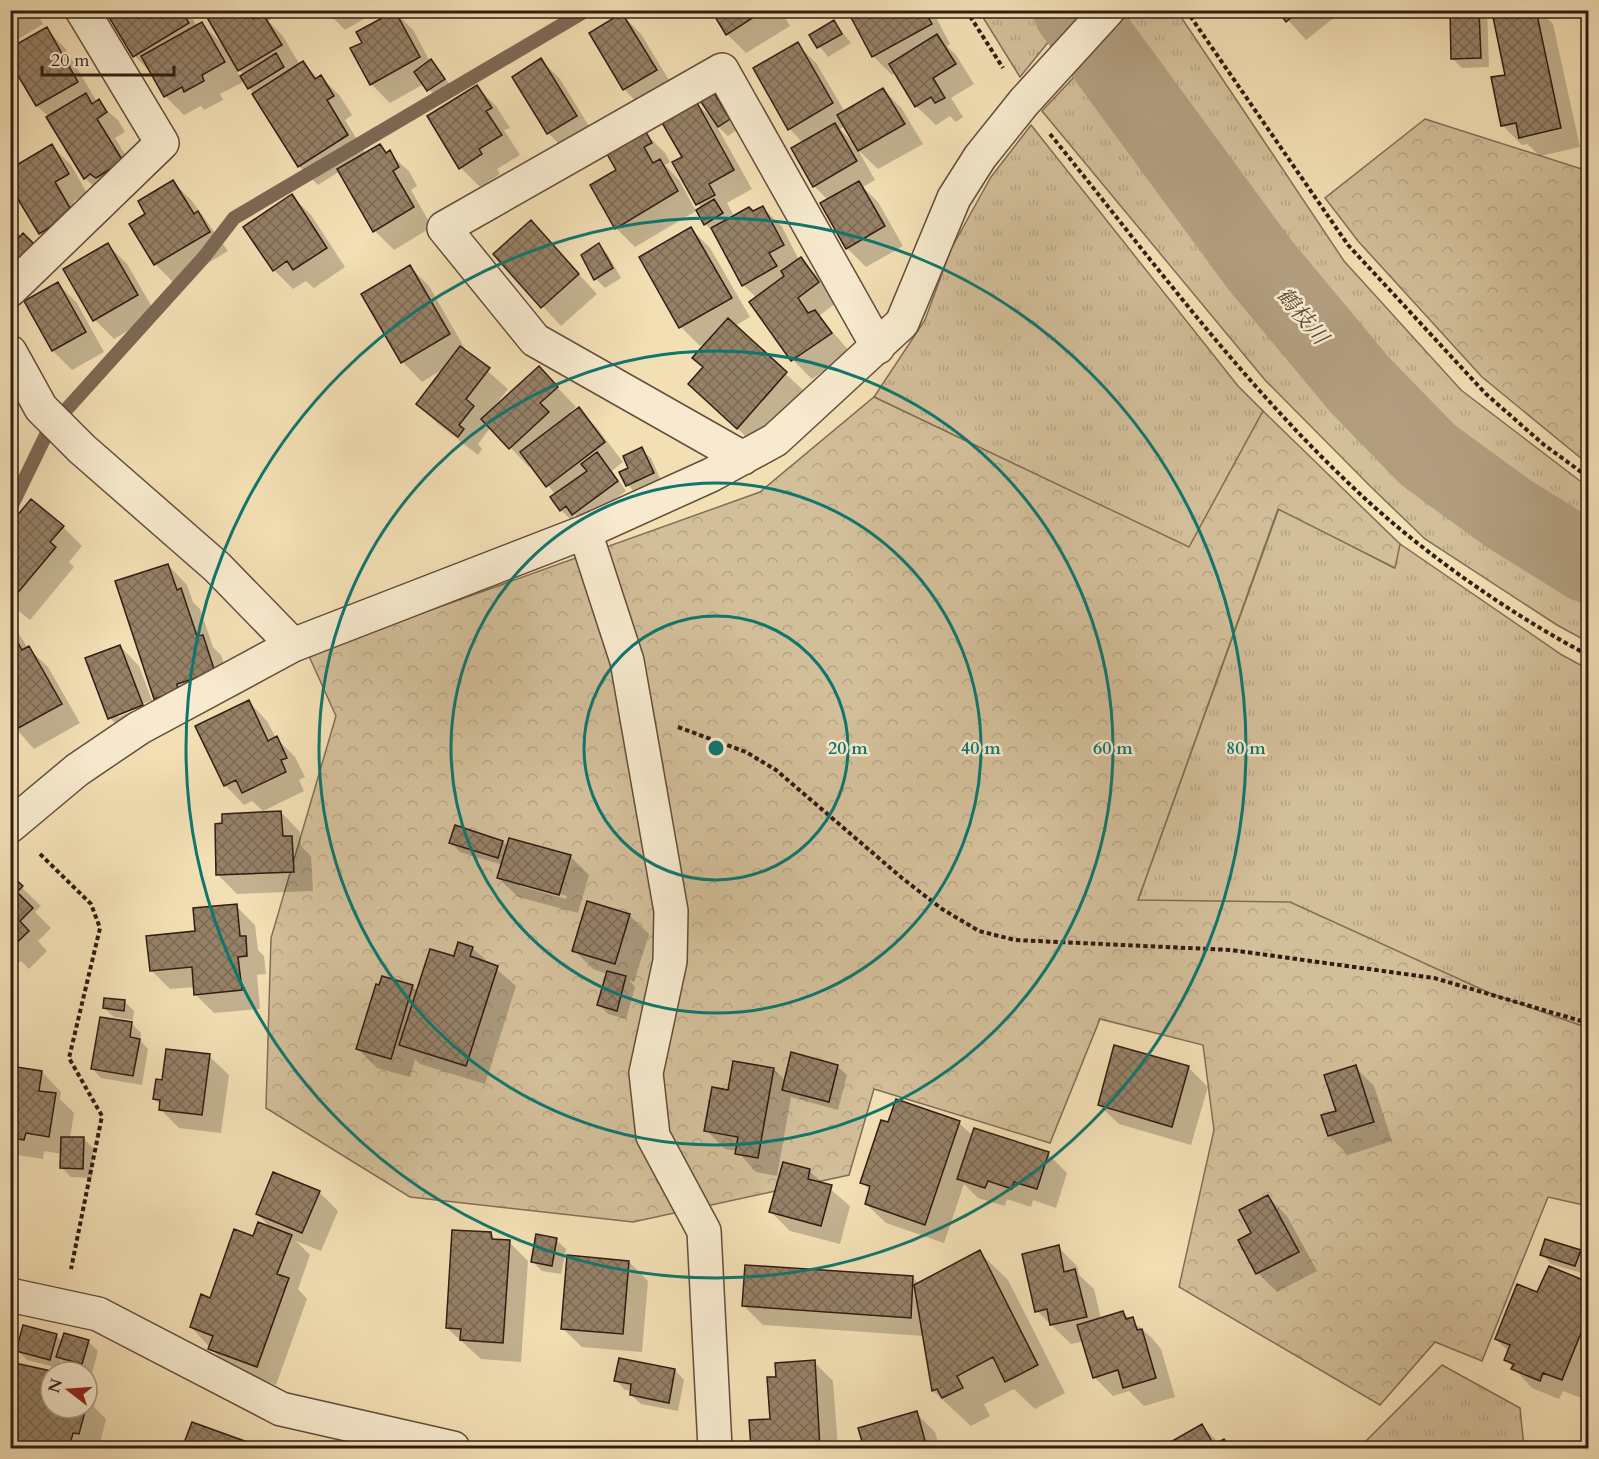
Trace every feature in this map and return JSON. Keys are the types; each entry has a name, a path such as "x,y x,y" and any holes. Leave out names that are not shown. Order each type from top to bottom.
{"street":[{"path":"10,290 162,143 82,10"},
{"path":"11,826 77,770 139,728 293,645 585,532 743,458 775,440 902,323 954,198 980,157 1024,102 1108,10"},
{"path":"743,458 535,340 444,228 722,70 878,347"},
{"path":"10,352 40,408 82,449 217,567 293,645"},
{"path":"585,532 627,661 671,911 670,961 646,1073 653,1136 704,1231 715,1449"},
{"path":"10,1295 98,1314 281,1409 453,1449"}],"path":[{"path":"966,10 1004,70"},
{"path":"1186,10 1348,245 1486,394 1543,444 1588,477"},
{"path":"1047,130 1247,377 1358,492 1427,552 1562,641 1588,655"},
{"path":"636,716 701,734 746,752 776,770 902,878 942,909 979,931 1015,940 1231,950 1434,978 1588,1023"},
{"path":"11,826 91,904 100,928 69,1058 102,1116 64,1307"}],"green space":[{"path":"1135,10 1177,11 1344,261 1461,390 1588,487 1588,548 1546,525 1416,420 1319,315 1110,36"},
{"path":"979,11 1054,11 1063,24 1020,77"},
{"path":"1091,59 1290,321 1372,412 1438,480 1553,564 1588,583 1588,642 1557,625 1425,539 1265,380 1042,111"},
{"path":"1425,119 1588,171 1588,464 1482,377 1358,241 1325,198"},
{"path":"1031,125 1238,386 1263,411 1189,548 874,397 925,320 951,249 991,177"},
{"path":"874,397 1189,547 1263,411 1400,544 1395,568 1278,509 1138,900 1290,902 1492,994 1588,1028 1588,1206 1548,1197 1482,1361 1435,1342 1380,1405 1179,1287 1214,1130 1203,1045 1100,1019 1050,1143 874,1089 849,1175 633,1222 410,1197 266,1108 271,938 336,716 308,654 760,492"},
{"path":"1279,508 1394,568 1400,544 1562,655 1588,669 1588,1028 1492,994 1138,900"},
{"path":"1442,1365 1520,1408 1524,1448 1359,1448"}],"building":[{"path":"113,10 181,10 189,23 133,57 107,14"},
{"path":"211,10 248,10 253,19 263,14 282,45 238,71 205,14"},
{"path":"711,10 765,10 726,35"},
{"path":"847,10 924,10 932,24 872,57"},
{"path":"1277,10 1300,10 1286,22"},
{"path":"1450,10 1479,10 1481,58 1451,59"},
{"path":"1499,10 1536,10 1561,128 1519,138 1516,123 1501,126 1491,77 1505,75 1493,17 1500,15"},
{"path":"395,11 420,57 370,85 350,48 362,43 356,32"},
{"path":"622,13 657,70 623,90 589,33"},
{"path":"834,20 842,34 817,48 809,35"},
{"path":"202,22 225,62 202,75 204,81 184,92 182,87 164,97 141,56"},
{"path":"47,27 78,82 36,106 10,62 10,48"},
{"path":"937,34 956,64 933,78 945,98 935,103 931,97 915,107 889,64"},
{"path":"798,42 833,103 788,130 753,68"},
{"path":"276,53 284,67 248,89 240,76"},
{"path":"541,58 577,116 547,134 512,77"},
{"path":"431,59 445,79 427,91 414,72"},
{"path":"303,61 315,79 321,75 334,96 327,100 348,135 298,167 252,94"},
{"path":"477,85 492,108 486,111 502,135 479,149 482,154 459,169 427,116"},
{"path":"883,88 905,124 858,151 837,115"},
{"path":"86,93 92,104 99,99 107,112 97,119 123,161 96,178 90,174 84,179 46,117"},
{"path":"714,93 730,119 718,127 701,102"},
{"path":"696,101 734,170 709,184 715,195 696,205 672,162 682,157 661,121"},
{"path":"835,123 857,161 813,187 791,148"},
{"path":"646,132 652,143 644,147 653,163 660,159 678,191 615,229 590,185 616,170 607,154"},
{"path":"52,144 69,174 55,182 73,213 39,234 10,186 10,169"},
{"path":"380,144 386,153 390,150 399,167 393,171 414,207 373,232 337,169"},
{"path":"173,180 194,214 198,211 210,232 154,265 129,224 145,214 138,201"},
{"path":"859,181 885,226 846,249 820,203"},
{"path":"292,194 327,248 293,270 287,261 273,271 243,227"},
{"path":"714,199 723,213 704,225 696,210"},
{"path":"763,206 784,245 769,253 777,266 742,286 711,228 749,207 753,211"},
{"path":"531,220 579,274 541,308 493,254"},
{"path":"691,227 732,298 679,328 639,257"},
{"path":"23,233 35,245 16,265 10,260 10,247"},
{"path":"108,243 138,295 93,321 63,269"},
{"path":"599,243 613,268 594,280 581,255"},
{"path":"801,257 819,282 798,298 808,313 815,310 832,333 791,361 749,302 784,276 781,271"},
{"path":"410,265 450,334 401,363 361,294"},
{"path":"58,282 86,332 52,351 24,301"},
{"path":"728,318 787,372 737,429 688,384 703,367 692,358"},
{"path":"460,346 490,368 466,399 474,406 459,425 464,429 458,437 416,404"},
{"path":"539,366 558,387 540,403 549,412 509,449 481,419"},
{"path":"579,407 605,442 546,487 520,452"},
{"path":"642,447 654,473 626,486 619,472 628,468 623,456"},
{"path":"597,452 618,481 572,515 566,506 560,511 550,497 587,471 581,464"},
{"path":"31,499 64,526 50,542 56,547 10,602 10,524"},
{"path":"168,564 177,590 181,588 197,636 203,635 215,672 177,684 178,691 154,699 115,581"},
{"path":"10,629 22,650 29,646 62,704 13,731 10,725"},
{"path":"120,645 143,705 108,719 85,658"},
{"path":"249,700 268,741 277,736 287,758 281,760 286,772 242,793 236,780 224,786 195,726"},
{"path":"281,811 283,836 292,836 294,872 216,875 215,824 222,823 222,814"},
{"path":"455,825 503,841 498,858 449,843"},
{"path":"509,838 571,855 559,895 497,878"},
{"path":"10,874 23,886 17,892 33,908 20,921 29,931 10,949"},
{"path":"587,901 630,914 615,964 572,951"},
{"path":"237,904 240,936 246,936 247,956 238,957 242,990 194,995 192,967 150,971 146,936 195,931 193,908"},
{"path":"458,942 473,947 470,956 498,966 466,1066 399,1045 430,949 454,956"},
{"path":"607,971 626,976 617,1011 597,1005"},
{"path":"382,976 413,985 391,1059 356,1049 376,984 379,985"},
{"path":"104,998 125,1000 124,1011 103,1008"},
{"path":"100,1017 132,1022 130,1037 140,1039 133,1076 91,1069"},
{"path":"1114,1045 1189,1066 1172,1127 1098,1105"},
{"path":"166,1049 210,1054 202,1115 159,1110 160,1100 153,1099 156,1079 162,1080"},
{"path":"791,1052 838,1065 829,1102 782,1090"},
{"path":"733,1061 774,1068 758,1158 735,1154 738,1137 704,1131 712,1087 728,1090"},
{"path":"1356,1065 1374,1122 1328,1136 1321,1115 1336,1111 1324,1075"},
{"path":"10,1066 42,1071 39,1091 56,1093 49,1137 26,1133 24,1140 10,1138"},
{"path":"896,1099 960,1121 925,1225 865,1204 870,1186 860,1183 881,1120 888,1122"},
{"path":"974,1128 1049,1152 1037,1189 1014,1182 1012,1189 988,1181 985,1188 957,1179"},
{"path":"61,1137 84,1137 83,1169 60,1168"},
{"path":"783,1162 810,1169 808,1179 832,1185 821,1226 769,1212"},
{"path":"273,1172 320,1191 302,1233 256,1214"},
{"path":"1268,1195 1299,1252 1256,1274 1238,1240 1251,1233 1239,1210"},
{"path":"258,1222 292,1235 277,1274 289,1278 257,1367 208,1349 213,1336 190,1327 201,1294 210,1298 234,1229 253,1236"},
{"path":"452,1230 491,1232 492,1239 510,1240 503,1343 460,1340 461,1329 446,1328"},
{"path":"536,1234 557,1238 552,1266 531,1262"},
{"path":"1545,1239 1581,1250 1575,1266 1540,1255"},
{"path":"1059,1245 1064,1272 1075,1269 1087,1317 1050,1325 1047,1309 1035,1312 1022,1254"},
{"path":"980,1250 1038,1365 1005,1382 993,1357 957,1376 963,1388 942,1398 937,1389 932,1391 914,1285"},
{"path":"567,1255 629,1261 623,1334 561,1329"},
{"path":"745,1265 913,1276 911,1318 742,1306"},
{"path":"1549,1266 1588,1282 1588,1336 1581,1333 1562,1380 1543,1373 1540,1381 1511,1369 1514,1364 1504,1360 1510,1345 1495,1339 1517,1284 1537,1292"},
{"path":"1123,1311 1126,1319 1133,1317 1137,1330 1142,1329 1156,1378 1123,1388 1118,1370 1093,1378 1077,1325"},
{"path":"23,1325 57,1334 50,1360 16,1351"},
{"path":"64,1333 89,1340 83,1360 56,1357"},
{"path":"619,1358 675,1369 669,1403 630,1395 631,1384 614,1381"},
{"path":"815,1360 820,1448 751,1448 749,1420 770,1419 767,1377 776,1377 775,1363"},
{"path":"15,1363 39,1368 39,1420 83,1420 79,1434 73,1433 69,1448 10,1448 10,1383"},
{"path":"917,1411 927,1448 864,1448 858,1428"},
{"path":"192,1422 264,1448 182,1448"},
{"path":"1202,1424 1214,1445 1224,1439 1229,1448 1160,1448"}],"waterway":[{"path":"65,411 204,257 234,218 587,10"},
{"name":"鶴枝川","path":"1073,10 1260,265 1359,384 1428,455 1509,514 1588,563"},
{"path":"10,509 46,435"}]}
